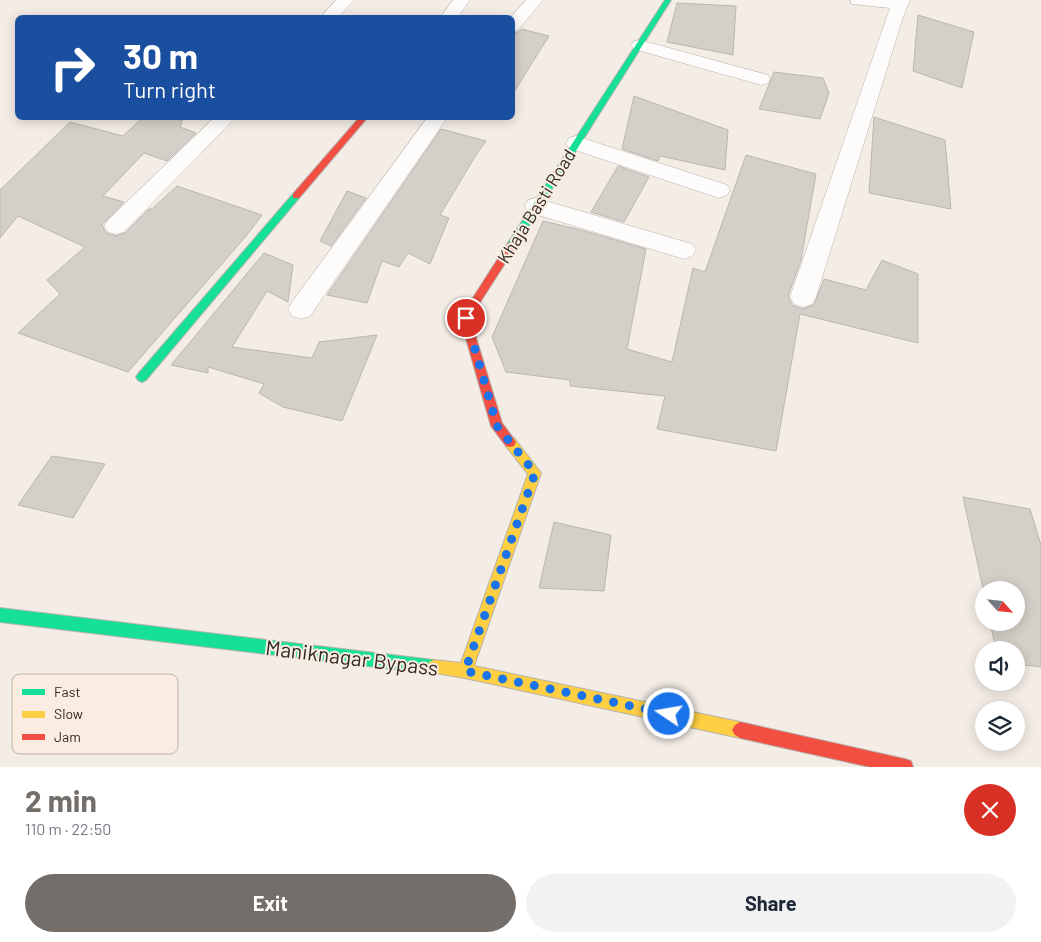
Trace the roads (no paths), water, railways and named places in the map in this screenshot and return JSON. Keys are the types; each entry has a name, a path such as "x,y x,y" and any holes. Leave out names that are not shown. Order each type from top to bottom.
{"street":[{"path":"331,15 346,0"},
{"path":"450,15 462,0"},
{"path":"515,23 535,0"},
{"name":"Khaja Basti Road","path":"465,671 535,473 497,426 466,318 668,0"},
{"path":"803,297 901,2 858,0"},
{"path":"640,45 760,79"},
{"path":"116,226 223,120"},
{"path":"142,378 361,120"},
{"path":"302,309 437,120"},
{"path":"576,143 719,190"},
{"path":"536,206 684,250"},
{"name":"Maniknagar Bypass","path":"0,615 465,671 905,767"}]}
